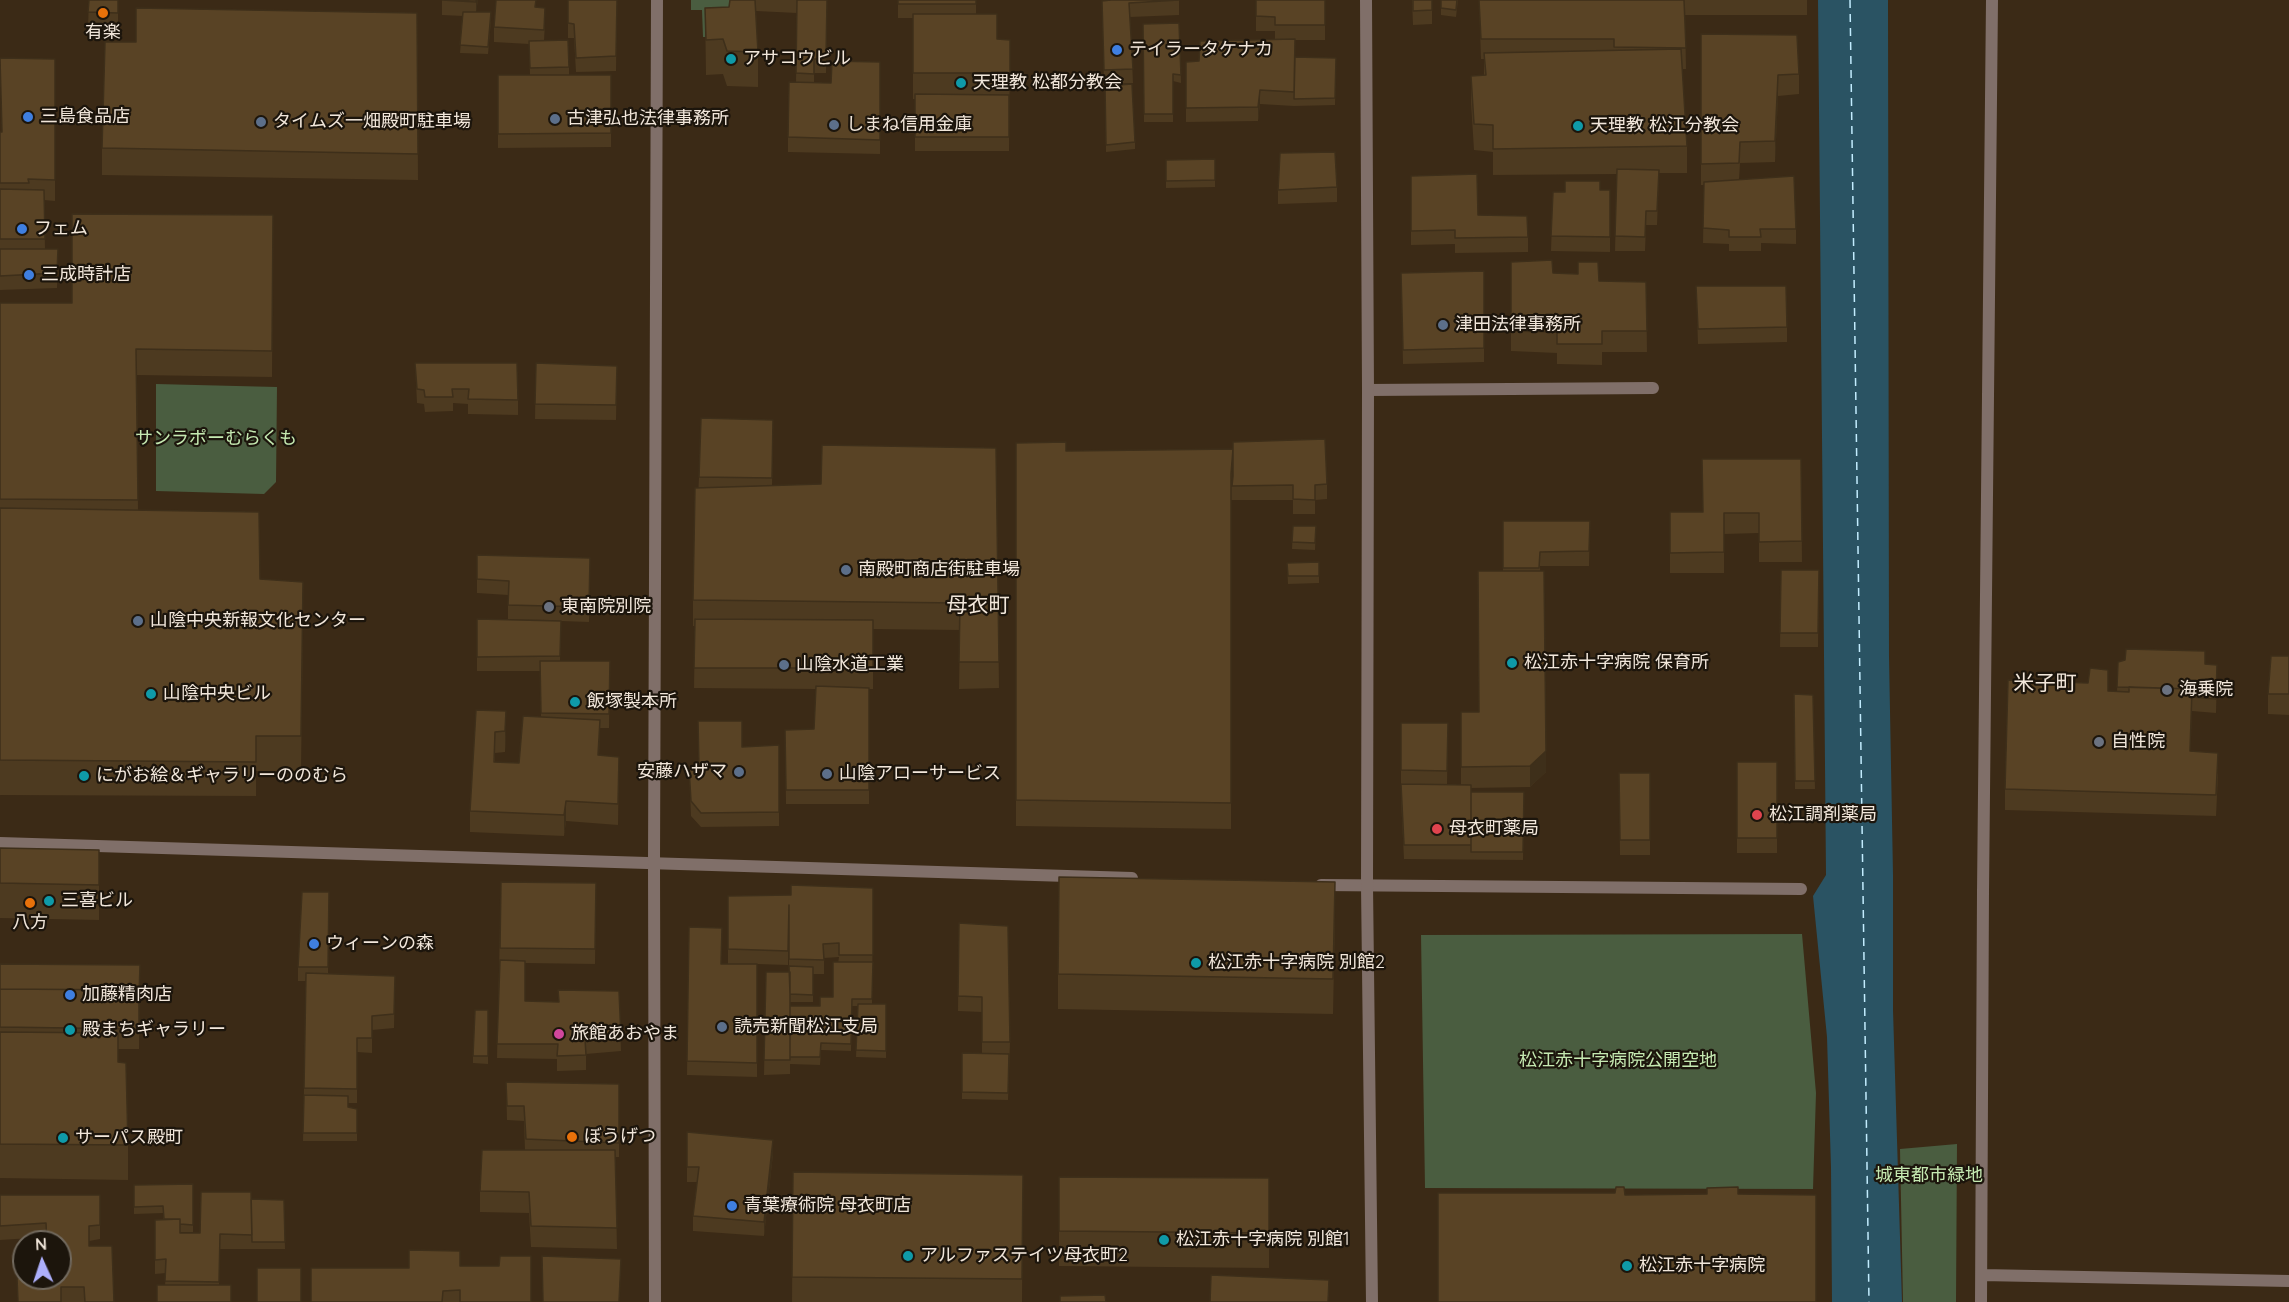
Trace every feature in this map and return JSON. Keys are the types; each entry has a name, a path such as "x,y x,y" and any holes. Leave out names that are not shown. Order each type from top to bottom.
{"street":[{"path":"655,1302 657,0"},
{"path":"1366,0 1367,886 1372,1302"},
{"path":"1981,1302 1992,0"},
{"path":"1368,390 1653,388"},
{"path":"0,843 1141,879"},
{"path":"1307,884 1801,888"},
{"path":"1982,1275 2289,1281"}],"green space":[{"path":"691,0 752,0 723,37 703,37 702,10 691,10"},
{"name":"サンラポーむらくも","path":"156,384 277,387 276,482 264,494 156,491"},
{"name":"松江赤十字病院公開空地","path":"1802,934 1816,1093 1813,1189 1425,1188 1421,935"},
{"name":"城東都市緑地","path":"1957,1144 1956,1302 1903,1302 1900,1149"}],"water":[{"path":"1818,0 1888,0 1889,656 1893,1010 1902,1302 1832,1302 1827,1037 1813,896 1826,875"}],"building":[{"path":"89,0 118,0 118,13 88,12"},
{"path":"442,0 476,0 476,2"},
{"path":"496,0 536,0 535,7 545,8 544,30 494,27"},
{"path":"568,0 617,0 616,56 576,58 574,24 568,23"},
{"path":"730,0 755,0 758,52 727,51 723,39 706,40 705,8 729,7"},
{"path":"797,0 827,0 826,59 814,59 814,74 796,73"},
{"path":"898,0 976,0 976,4 898,4"},
{"name":"テイラータケナカ","path":"1179,0 1129,3 1133,69 1104,70 1102,1"},
{"path":"1256,0 1325,0 1325,25 1275,25 1275,17 1256,16"},
{"path":"1413,0 1432,0 1432,10 1413,11"},
{"path":"1441,0 1457,0 1456,10 1441,8"},
{"path":"1479,0 1684,0 1686,48 1614,47 1614,39 1481,39"},
{"name":"タイムズ一畑殿町駐車場","path":"136,8 417,13 418,154 102,148 105,42 136,42"},
{"path":"463,12 491,12 488,47 460,45"},
{"path":"913,14 997,14 997,39 1010,40 1010,73 913,73"},
{"path":"1179,23 1181,75 1173,74 1173,114 1144,114 1143,24"},
{"path":"1701,34 1797,35 1799,74 1778,75 1775,141 1740,142 1739,163 1701,164"},
{"path":"1295,39 1294,92 1260,90 1258,107 1186,108 1186,62 1199,61 1200,41"},
{"path":"568,40 569,67 530,68 529,41"},
{"name":"天理教 松江分教会","path":"1681,49 1687,146 1493,149 1493,125 1474,124 1471,76 1486,75 1484,53"},
{"path":"1295,57 1336,58 1335,98 1294,99"},
{"name":"三島食品店","path":"0,58 55,59 55,180 28,179 29,183 0,183 0,132 2,132"},
{"name":"しまね信用金庫","path":"832,61 880,62 880,140 788,137 789,82 831,83"},
{"name":"古津弘也法律事務所","path":"498,75 611,75 611,133 498,134"},
{"path":"1132,84 1135,142 1106,145 1105,86"},
{"path":"915,94 1009,95 1009,137 915,137"},
{"path":"1335,152 1337,187 1278,190 1280,153"},
{"path":"1215,159 1215,180 1166,181 1166,160"},
{"path":"1617,169 1659,170 1657,211 1646,211 1645,237 1615,236"},
{"path":"1477,174 1478,215 1527,216 1528,237 1455,238 1455,230 1411,231 1411,176"},
{"path":"1794,176 1796,229 1760,229 1761,237 1729,237 1729,230 1703,228 1704,182"},
{"path":"1565,181 1600,181 1600,190 1610,190 1610,237 1551,236 1553,192 1565,192"},
{"name":"フェム","path":"0,189 44,190 45,239 0,239"},
{"name":"サンラポーむらくも","path":"72,214 273,215 272,351 136,349 138,500 0,499 0,303 72,303"},
{"path":"0,249 58,249 57,273 0,276"},
{"path":"1552,260 1553,273 1578,274 1578,262 1598,262 1599,281 1646,282 1647,331 1602,331 1602,344 1557,344 1557,332 1511,331 1511,262"},
{"name":"津田法律事務所","path":"1484,271 1484,348 1403,350 1401,273"},
{"path":"1696,286 1786,286 1787,327 1698,329"},
{"path":"415,363 517,363 518,400 468,399 469,389 452,389 453,397 425,397 424,390 417,389"},
{"path":"536,363 617,366 616,405 535,404"},
{"path":"701,418 773,420 772,478 699,477"},
{"path":"1325,439 1327,484 1315,485 1315,500 1293,499 1293,485 1232,486 1233,442"},
{"path":"1066,442 1066,451 1233,449 1231,474 1231,803 1016,800 1016,443"},
{"name":"南殿町商店街駐車場","path":"822,445 996,448 999,662 959,662 960,603 693,600 695,488 821,484"},
{"path":"1702,459 1801,459 1802,541 1759,542 1759,513 1724,513 1724,552 1670,553 1670,512 1703,512"},
{"name":"山陰中央ビル","path":"0,508 259,512 260,579 303,582 301,736 256,736 256,762 0,760"},
{"path":"1503,521 1590,521 1589,551 1540,552 1539,568 1503,568"},
{"path":"1293,526 1316,526 1315,543 1292,542"},
{"name":"東南院別院","path":"477,555 590,558 589,607 508,605 509,581 477,579"},
{"path":"1319,562 1319,576 1288,576 1287,563"},
{"path":"1781,570 1819,570 1818,633 1780,633"},
{"name":"松江赤十字病院 保育所","path":"1478,571 1544,571 1546,751 1530,766 1461,767 1461,712 1479,712"},
{"path":"477,619 561,621 560,656 477,657"},
{"path":"695,619 873,620 873,668 694,668"},
{"path":"2126,649 2205,651 2205,664 2217,665 2216,699 2192,697 2192,689 2117,687 2118,662 2125,660"},
{"path":"2271,656 2289,656 2289,694 2268,694"},
{"name":"飯塚製本所","path":"540,661 610,661 609,714 541,713"},
{"name":"自性院","path":"2090,668 2108,670 2108,691 2129,692 2129,687 2192,689 2190,751 2218,753 2216,795 2005,789 2008,680 2088,683"},
{"name":"山陰アローサービス","path":"816,686 869,688 869,790 786,790 785,730 814,729"},
{"path":"1794,694 1813,695 1815,781 1795,781"},
{"path":"476,710 506,711 505,731 495,732 494,762 519,763 523,716 600,720 598,755 619,757 618,804 566,801 564,815 470,811"},
{"name":"安藤ハザマ","path":"698,721 742,721 742,747 779,745 779,812 701,813 691,801 689,768 699,768"},
{"path":"1401,723 1448,723 1447,771 1401,770"},
{"name":"松江調剤薬局","path":"1737,762 1777,762 1777,838 1737,838"},
{"path":"1619,773 1650,773 1650,840 1620,840"},
{"name":"母衣町薬局","path":"1401,784 1471,785 1471,845 1404,845"},
{"path":"1471,792 1524,792 1523,852 1471,852"},
{"path":"0,848 99,850 99,885 0,883"},
{"name":"松江赤十字病院 別館2","path":"1059,877 1335,882 1333,979 1058,974"},
{"path":"501,882 596,883 595,949 500,948"},
{"path":"791,885 873,888 873,955 839,955 839,943 823,944 824,960 789,959 789,905 788,951 728,949 728,896 791,895"},
{"name":"ウィーンの森","path":"302,892 329,892 328,967 298,967"},
{"path":"959,923 1008,926 1010,1042 982,1042 982,997 958,996"},
{"name":"読売新聞松江支局","path":"689,927 722,928 721,964 757,964 757,1063 687,1061"},
{"name":"旅館あおやま","path":"500,960 525,961 525,1001 559,1002 558,990 619,991 621,1037 585,1039 586,1055 557,1056 558,1044 497,1044"},
{"path":"833,962 873,962 872,999 852,999 851,1044 821,1043 820,1057 790,1057 790,1006 820,1006 820,997 833,997"},
{"path":"0,964 140,965 139,997 139,990 0,989"},
{"path":"789,966 813,967 813,995 790,994"},
{"path":"766,972 790,972 790,1060 764,1060"},
{"path":"306,973 395,976 394,1014 372,1016 372,1038 357,1038 357,1089 304,1088"},
{"path":"0,989 139,990 139,1029 0,1027"},
{"path":"858,1004 886,1004 886,1051 856,1050"},
{"path":"475,1010 488,1010 488,1056 473,1056"},
{"name":"サーパス殿町","path":"0,1032 118,1033 118,1062 126,1063 128,1145 0,1144"},
{"path":"962,1053 1009,1054 1008,1093 962,1092"},
{"name":"ぼうげつ","path":"506,1082 619,1084 619,1143 526,1139 524,1106 507,1106"},
{"path":"304,1095 348,1096 348,1107 357,1109 357,1133 303,1133"},
{"name":"青葉療術院 母衣町店","path":"687,1132 773,1140 764,1222 693,1216 699,1167 687,1167"},
{"path":"482,1150 615,1150 617,1228 531,1226 529,1192 480,1191"},
{"name":"アルファステイツ母衣町2","path":"793,1172 1023,1175 1022,1279 792,1277"},
{"path":"1059,1177 1269,1178 1269,1233 1059,1231"},
{"path":"193,1184 193,1225 180,1224 180,1219 164,1219 163,1206 134,1207 134,1185"},
{"name":"松江赤十字病院","path":"1616,1187 1624,1187 1625,1195 1707,1194 1707,1188 1738,1187 1738,1194 1816,1195 1816,1302 1438,1302 1438,1193 1615,1193"},
{"path":"201,1192 251,1192 252,1235 220,1234 219,1282 165,1281 166,1259 155,1260 155,1220 180,1219 180,1233 200,1233"},
{"path":"0,1195 100,1195 100,1225 89,1226 89,1246 112,1246 114,1302 85,1302 84,1287 72,1287 72,1230 46,1230 46,1223 0,1226"},
{"path":"251,1199 284,1200 285,1242 252,1242"},
{"path":"409,1250 460,1251 460,1266 499,1266 500,1256 531,1256 531,1302 460,1302 460,1290 443,1291 442,1302 311,1302 311,1268 409,1268"},
{"path":"542,1256 621,1259 619,1302 543,1302"},
{"path":"257,1268 301,1268 301,1302 257,1302"},
{"path":"1211,1275 1329,1280 1328,1302 1210,1302"},
{"path":"157,1285 231,1285 231,1302 157,1302"},
{"path":"18,1290 61,1290 61,1302 18,1302"},
{"path":"1105,1295 1106,1302 1060,1302 1060,1296"}],"ferry route":[{"path":"1850,0 1869,1302"}],"place":[{"name":"有楽","path":"103,13"},
{"name":"テイラータケナカ","path":"1117,50"},
{"name":"アサコウビル","path":"731,59"},
{"name":"天理教 松都分教会","path":"961,83"},
{"name":"三島食品店","path":"28,117"},
{"name":"古津弘也法律事務所","path":"555,119"},
{"name":"タイムズ一畑殿町駐車場","path":"261,122"},
{"name":"しまね信用金庫","path":"834,125"},
{"name":"天理教 松江分教会","path":"1578,126"},
{"name":"フェム","path":"22,229"},
{"name":"三成時計店","path":"29,275"},
{"name":"津田法律事務所","path":"1443,325"},
{"name":"南殿町商店街駐車場","path":"846,570"},
{"name":"東南院別院","path":"549,607"},
{"name":"山陰中央新報文化センター","path":"138,621"},
{"name":"松江赤十字病院 保育所","path":"1512,663"},
{"name":"山陰水道工業","path":"784,665"},
{"name":"海乗院","path":"2167,690"},
{"name":"山陰中央ビル","path":"151,694"},
{"name":"飯塚製本所","path":"575,702"},
{"name":"自性院","path":"2099,742"},
{"name":"安藤ハザマ","path":"739,772"},
{"name":"山陰アローサービス","path":"827,774"},
{"name":"にがお絵＆ギャラリーののむら","path":"84,776"},
{"name":"松江調剤薬局","path":"1757,815"},
{"name":"母衣町薬局","path":"1437,829"},
{"name":"三喜ビル","path":"49,901"},
{"name":"八方","path":"30,903"},
{"name":"ウィーンの森","path":"314,944"},
{"name":"松江赤十字病院 別館2","path":"1196,963"},
{"name":"加藤精肉店","path":"70,995"},
{"name":"読売新聞松江支局","path":"722,1027"},
{"name":"殿まちギャラリー","path":"70,1030"},
{"name":"旅館あおやま","path":"559,1034"},
{"name":"ぼうげつ","path":"572,1137"},
{"name":"サーパス殿町","path":"63,1138"},
{"name":"青葉療術院 母衣町店","path":"732,1206"},
{"name":"松江赤十字病院 別館1","path":"1164,1240"},
{"name":"アルファステイツ母衣町2","path":"908,1256"},
{"name":"松江赤十字病院","path":"1627,1266"}],"district":[{"name":"母衣町","path":"978,606"},
{"name":"米子町","path":"2045,684"}]}
